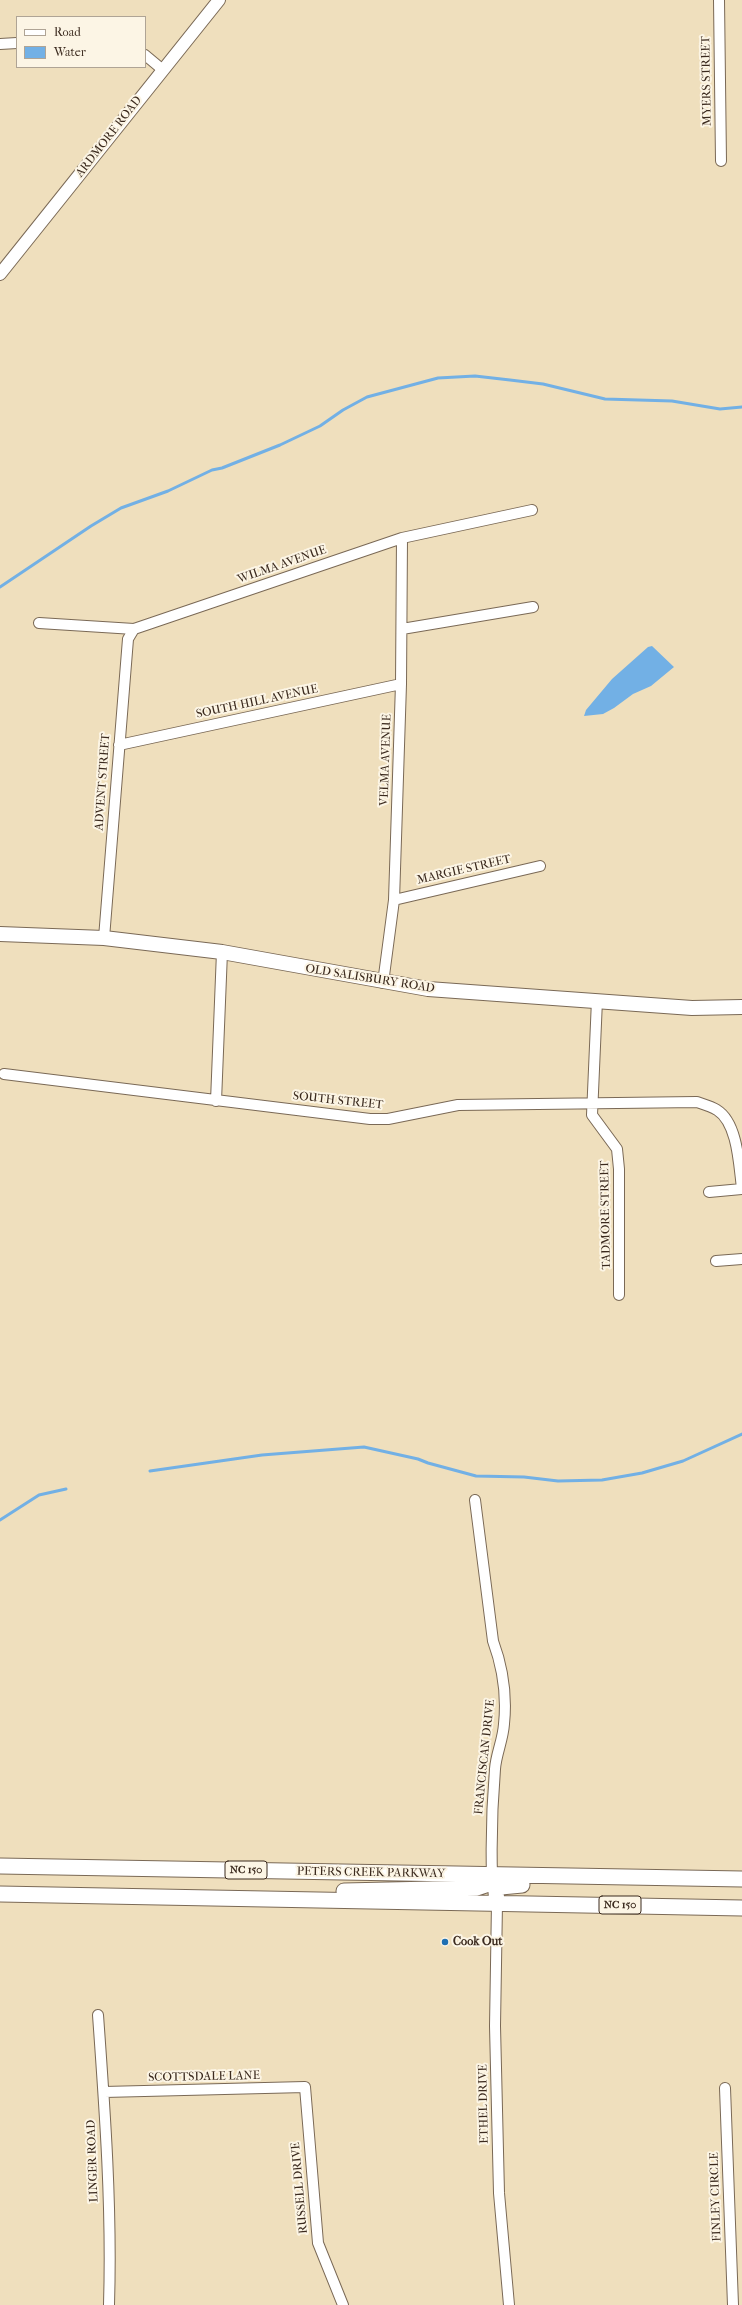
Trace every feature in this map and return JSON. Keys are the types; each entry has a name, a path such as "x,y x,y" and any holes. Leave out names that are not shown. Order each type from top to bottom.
{"main road":[{"name":"OLD SALISBURY ROAD","path":"0,934 104,938 222,952 383,983 428,989 692,1008 742,1007"},
{"name":"PETERS CREEK PARKWAY","path":"0,1866 492,1876 742,1879"},
{"path":"319,1900 334,1892 353,1890 477,1888 486,1885 492,1876"},
{"path":"497,1903 496,1892 501,1887 614,1885 626,1877"},
{"name":"NC 150","path":"0,1894 742,1908"}],"street":[{"name":"ARDMORE ROAD","path":"0,274 219,0"},
{"name":"MYERS STREET","path":"719,0 721,161"},
{"path":"0,44 16,44"},
{"path":"146,56 163,70"},
{"name":"WILMA AVENUE","path":"39,623 134,629 402,538 532,510"},
{"name":"VELMA AVENUE","path":"383,983 394,900 401,684 402,538"},
{"path":"402,629 533,607"},
{"name":"ADVENT STREET","path":"104,938 128,639 134,629"},
{"name":"SOUTH HILL AVENUE","path":"119,745 401,684"},
{"name":"MARGIE STREET","path":"394,900 540,866"},
{"path":"216,1100 222,952"},
{"name":"TADMORE STREET","path":"597,1000 594,1080 591,1103 592,1115 618,1149 619,1295"},
{"name":"SOUTH STREET","path":"4,1074 370,1119 388,1119 458,1105 696,1102 717,1110 726,1118 735,1138 742,1188"},
{"path":"709,1192 742,1188"},
{"path":"716,1261 742,1259"},
{"name":"FRANCISCAN DRIVE","path":"476,1500 493,1641 500,1661 506,1688 504,1725 495,1767 491,1827 492,1876"},
{"name":"ETHEL DRIVE","path":"497,1903 495,2026 499,2193 509,2305"},
{"name":"LINGER ROAD","path":"98,2016 104,2092 110,2256 109,2305"},
{"name":"SCOTTSDALE LANE","path":"104,2092 305,2087"},
{"name":"RUSSELL DRIVE","path":"305,2087 318,2243 343,2305"},
{"name":"FINLEY CIRCLE","path":"725,2088 733,2305"}],"water":[{"path":"652,646 674,667 651,686 633,694 603,714 584,716 586,710 612,679 648,647"}],"waterway":[{"path":"0,587 91,526 121,508 168,491 212,470 222,468 280,445 320,426 343,410 367,397 438,378 475,376 543,384 605,399 672,401 720,409 742,407"},
{"path":"150,1471 262,1455 364,1447 418,1459 476,1476 524,1477 558,1481 602,1480 642,1473 683,1461 742,1434"},
{"path":"0,1520 39,1495 66,1489"}],"place":[{"name":"Cook Out","path":"445,1942"}]}
